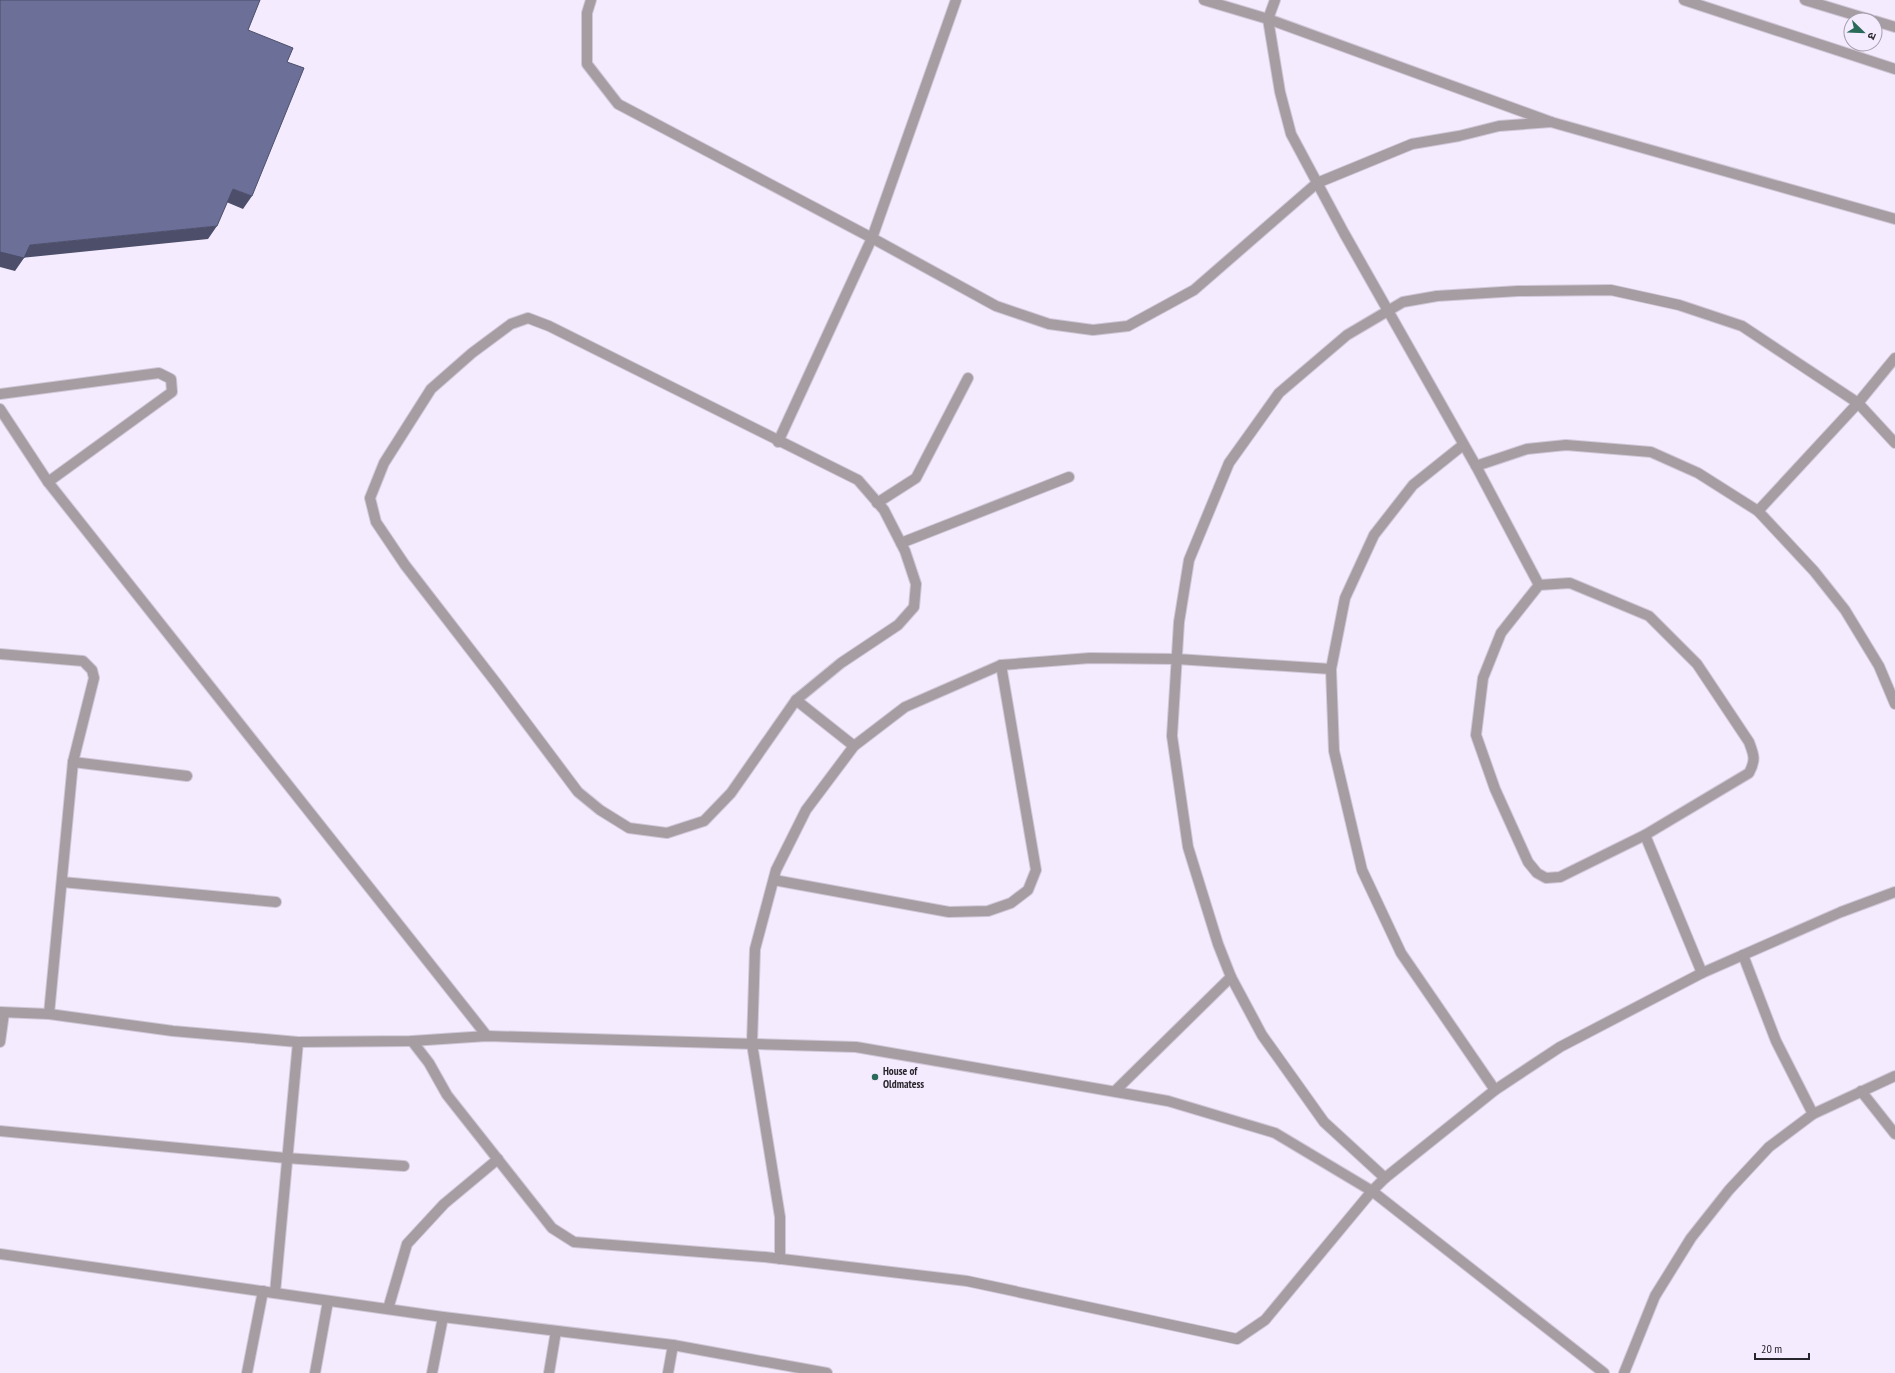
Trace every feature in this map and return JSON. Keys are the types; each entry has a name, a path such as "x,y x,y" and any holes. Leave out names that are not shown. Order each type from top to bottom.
{"street":[{"path":"591,0 587,13 587,64 618,104 872,238 996,306 1049,324 1093,330 1128,326 1194,290 1317,183 1412,144 1459,136 1499,126 1551,122"},
{"path":"778,442 872,238 956,0"},
{"path":"1204,0 1268,19 1551,122 1895,219"},
{"path":"1275,0 1268,19 1280,92 1291,134 1388,311 1476,466 1538,585"},
{"path":"1684,0 1895,69"},
{"path":"1805,0 1845,12"},
{"path":"1883,23 1895,27"},
{"path":"1385,1178 1324,1122 1262,1035 1231,977 1218,944 1188,847 1172,736 1179,622 1189,560 1229,463 1278,393 1347,335 1403,302 1436,296 1518,291 1611,290 1679,305 1742,326 1858,404 1895,443"},
{"path":"528,318 556,330 778,442 858,480 884,510 901,543 916,584 914,606 898,625 841,663 796,700 731,793 704,821 667,833 629,828 600,810 578,792 497,684 404,565 376,522 370,498 384,463 432,389 472,353 511,324 528,318"},
{"path":"1758,510 1858,404 1895,358"},
{"path":"0,394 159,373 171,379 172,392 48,482"},
{"path":"877,503 916,478 968,378"},
{"path":"0,409 48,482 487,1036"},
{"path":"1464,445 1413,485 1374,534 1345,598 1331,669 1334,750 1362,870 1401,953 1495,1090"},
{"path":"1476,466 1527,449 1566,445 1651,452 1698,473 1758,510 1814,571 1845,610 1879,666 1895,704"},
{"path":"901,543 1069,477"},
{"path":"1570,583 1649,616 1697,664 1749,742 1754,753 1754,764 1749,773 1645,835 1560,877 1546,878 1537,873 1528,862 1495,789 1476,735 1483,678 1501,633 1538,585 1570,583"},
{"path":"0,654 83,661 92,670 94,678 73,762 49,1014"},
{"path":"780,1259 780,1217 752,1044 755,949 776,870 806,810 854,746 904,707 1001,665 1090,658 1177,659 1331,669"},
{"path":"774,880 949,912 988,911 1011,903 1028,890 1036,870 1001,665"},
{"path":"796,700 854,746"},
{"path":"73,762 187,776"},
{"path":"1645,835 1702,973"},
{"path":"62,882 276,902"},
{"path":"412,1041 429,1063 447,1095 552,1228 574,1242 780,1259 967,1281 1237,1339 1265,1320 1372,1191 1385,1178 1495,1090 1560,1047 1702,973 1841,912 1895,892"},
{"path":"1743,955 1776,1041 1813,1114"},
{"path":"1115,1092 1231,977"},
{"path":"0,1042 2,1013 49,1014 173,1031 298,1042 412,1041 487,1036 856,1047 1168,1101 1275,1133 1372,1191 1604,1373"},
{"path":"275,1293 286,1158 298,1042"},
{"path":"1624,1373 1655,1296 1691,1238 1729,1190 1769,1147 1813,1114 1895,1076"},
{"path":"1861,1091 1895,1134"},
{"path":"0,1131 286,1158 404,1166"},
{"path":"388,1309 407,1244 444,1204 498,1159"},
{"path":"0,1254 443,1317 673,1345 784,1369 827,1373"},
{"path":"247,1373 263,1291"},
{"path":"315,1373 328,1301"},
{"path":"432,1373 443,1317"},
{"path":"548,1373 556,1330"},
{"path":"668,1373 673,1345"}],"building":[{"path":"0,0 260,0 248,30 293,48 287,62 304,68 252,196 233,189 217,226 30,245 24,258 0,252"}],"place":[{"name":"House of Oldmatess","path":"875,1077"}]}
